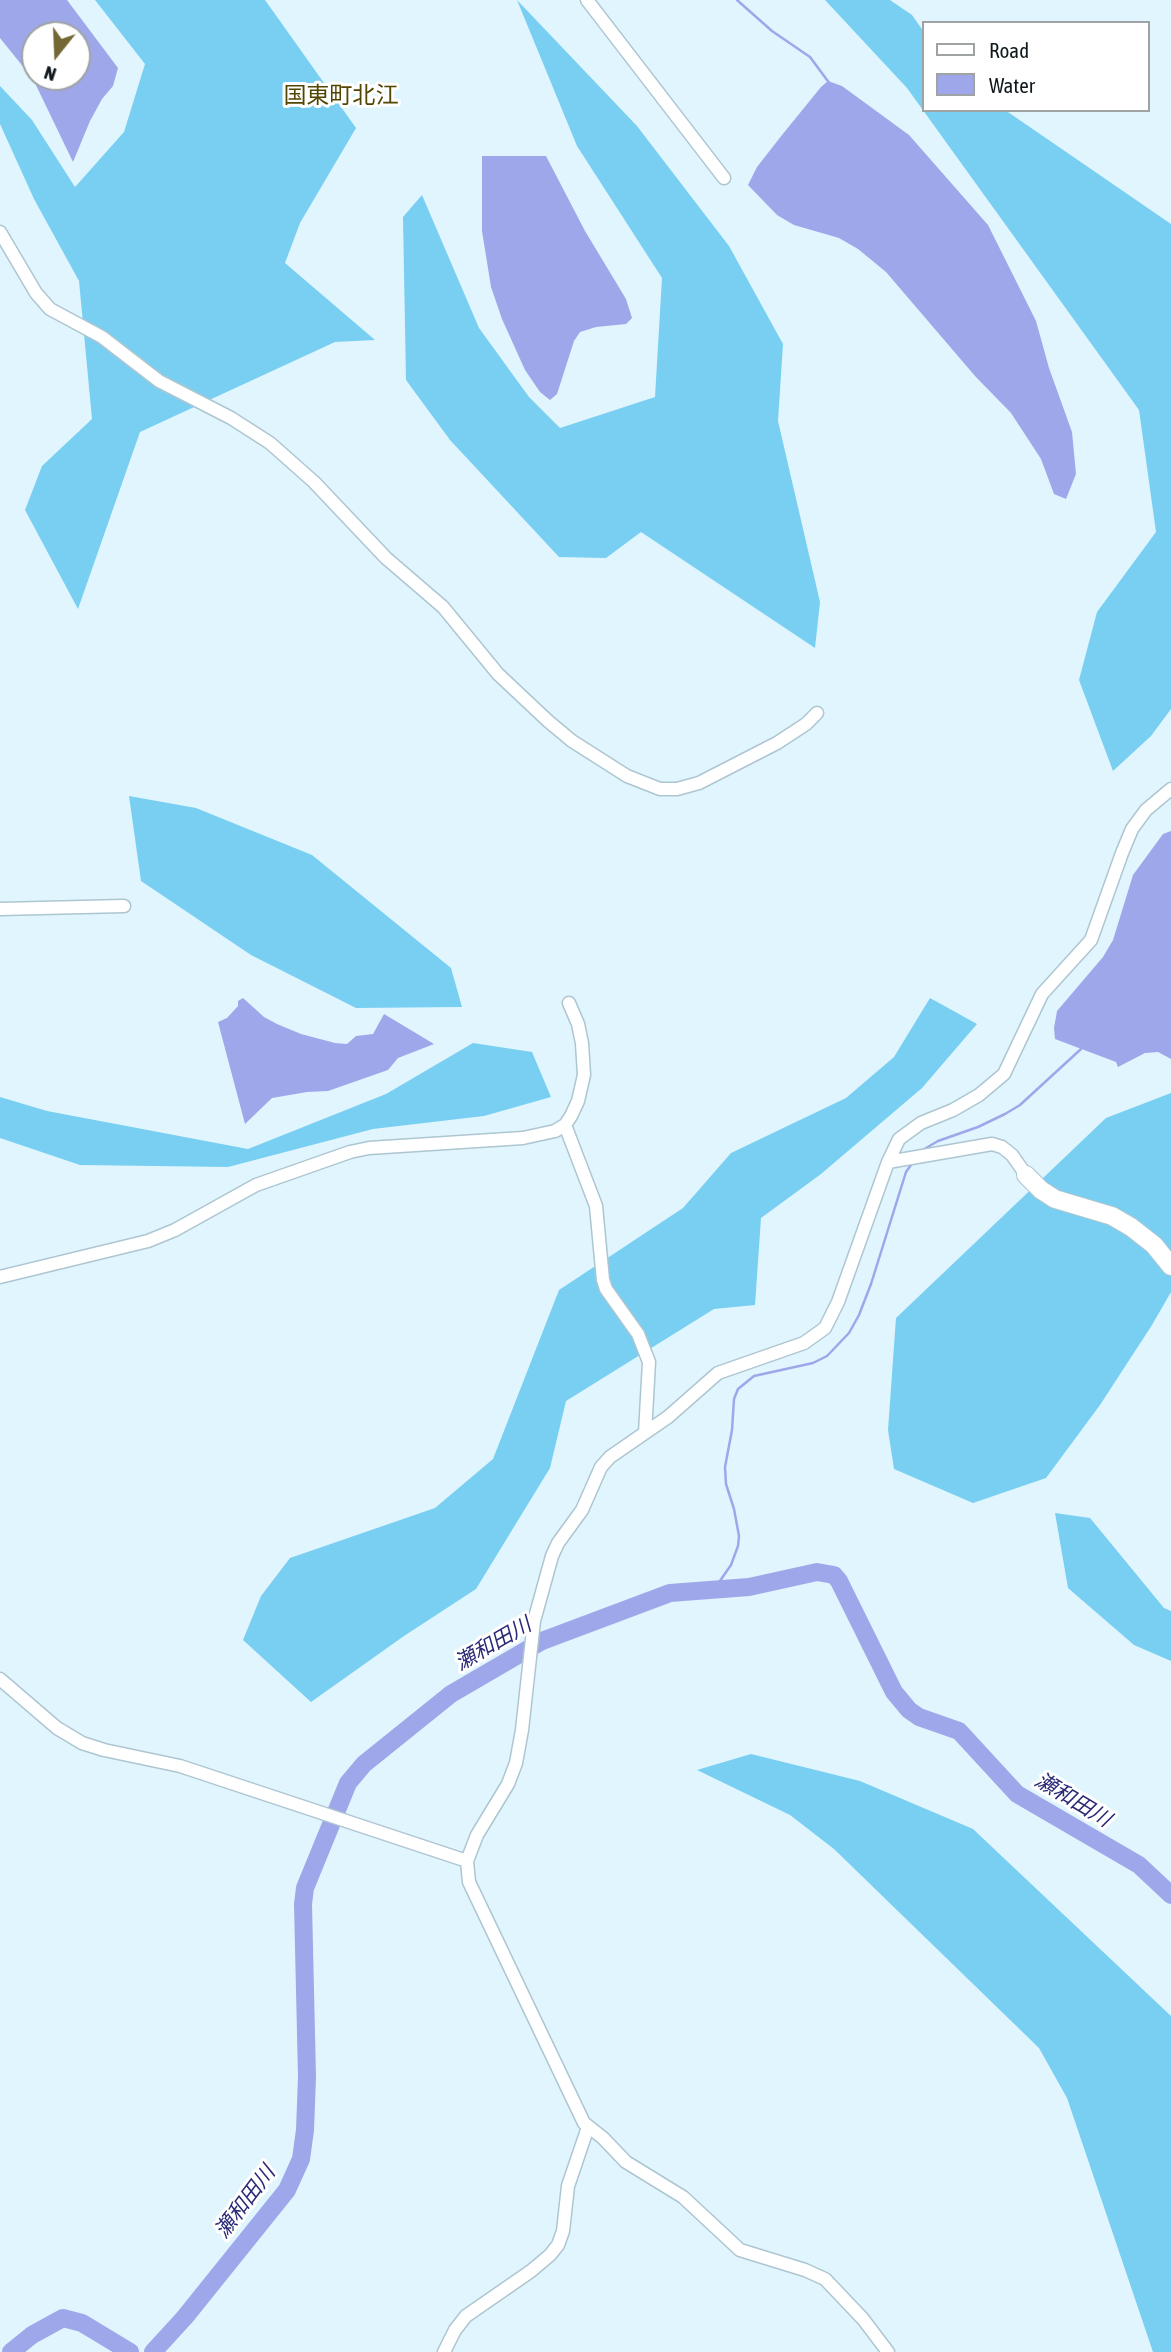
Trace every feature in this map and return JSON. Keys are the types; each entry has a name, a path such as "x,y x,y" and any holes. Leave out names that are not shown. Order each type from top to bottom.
{"street":[{"path":"587,0 724,178"},
{"path":"0,232 40,304 102,337 152,376 231,418 279,450 314,482 386,558 443,607 498,674 548,721 598,758 635,780 668,790 699,783 776,743 817,713"},
{"path":"888,2352 863,2319 825,2280 805,2270 740,2250 673,2189 626,2162 584,2123 469,1882 467,1861 474,1841 508,1784 516,1763 534,1621 552,1556 582,1510 601,1467 610,1457 668,1417 718,1373 804,1343 825,1328 838,1303 894,1146 903,1134 979,1095 1004,1074 1042,994 1091,940 1132,829 1146,810 1171,789"},
{"path":"0,909 124,906"},
{"path":"0,1277 148,1241 175,1230 256,1185 350,1152 369,1148 523,1139 544,1135 565,1125 578,1101 584,1075 580,1033 569,1003"},
{"path":"565,1125 596,1206 606,1289 638,1334 649,1362 645,1433"},
{"path":"888,1161 992,1144 1002,1147 1041,1190 1055,1199 1112,1216 1131,1227 1154,1245 1171,1266"},
{"path":"0,1679 57,1728 82,1743 180,1766 467,1861"},
{"path":"444,2352 466,2316 531,2271 558,2245 563,2231 568,2186 588,2127"}],"shaded area":[{"path":"95,0 265,0 356,128 300,223 285,263 375,340 335,342 140,432 78,609 25,510 42,466 92,419 79,281 34,199 0,124 0,86 32,120 75,187 124,132 145,64"},
{"path":"517,0 637,126 729,246 783,344 778,421 820,602 815,648 641,532 606,558 559,557 450,440 406,380 403,217 422,195 479,328 529,397 560,428 655,397 662,278 577,146"},
{"path":"825,0 890,0 912,15 922,29 922,109 907,88"},
{"path":"924,112 1008,112 1171,224 1171,709 1151,736 1113,771 1079,680 1097,612 1156,532 1139,410"},
{"path":"129,796 196,808 312,855 451,968 462,1007 356,1008 251,955 141,881"},
{"path":"930,998 977,1024 922,1088 821,1174 761,1218 755,1305 714,1309 566,1401 550,1468 476,1589 311,1702 243,1640 261,1596 290,1558 435,1508 493,1459 559,1290 683,1208 731,1153 846,1098 894,1057"},
{"path":"473,1043 532,1052 551,1097 484,1116 373,1129 228,1167 80,1165 0,1138 0,1097 47,1111 248,1149 386,1094"},
{"path":"1171,1093 1171,1292 1100,1405 1046,1478 973,1503 894,1469 888,1430 896,1318 1106,1118"},
{"path":"1055,1513 1090,1518 1164,1608 1171,1611 1171,1661 1134,1645 1068,1588"},
{"path":"751,1754 860,1781 973,1829 1171,2016 1171,2352 1153,2352 1067,2098 1039,2048 834,1849 790,1815 697,1770"}],"water":[{"path":"0,0 67,0 83,21 21,21 21,64 0,38"},
{"path":"91,32 118,68 113,86 90,121 73,162 39,91 91,91"},
{"path":"828,81 842,86 909,135 988,225 1036,321 1049,368 1072,432 1076,474 1066,499 1054,494 1041,459 1011,413 975,376 886,272 858,249 839,238 794,225 777,215 748,185 757,167"},
{"path":"482,156 546,156 585,231 626,299 632,318 626,324 596,327 580,332 574,341 557,394 550,400 540,392 525,370 491,287 482,231"},
{"path":"1171,831 1171,1059 1158,1052 1145,1053 1118,1067 1116,1062 1055,1039 1057,1011 1103,957 1113,940 1133,875 1163,834"},
{"path":"243,998 264,1017 277,1024 335,1043 347,1044 356,1036 373,1034 384,1014 434,1044 398,1058 388,1070 328,1091 272,1098 245,1124 218,1022 227,1018"}],"waterway":[{"path":"737,0 772,31 810,57 830,84"},
{"path":"921,1151 938,1141 978,1127 1020,1105 1081,1049"},
{"path":"715,1588 731,1565 738,1546 739,1536 726,1484 725,1467 734,1399 738,1389 754,1376 813,1363 827,1356 849,1333 871,1284 906,1172 913,1162"},
{"name":"瀬和田川","path":"153,2352 185,2317 287,2190 301,2159 307,2077 303,1904 305,1888 348,1783 364,1764 451,1694 542,1641 670,1593 749,1587 817,1572 834,1575 894,1692 909,1710 919,1717 959,1731 1017,1794 1139,1865 1171,1895"},
{"name":"瀬和田川","path":"11,2352 32,2335 63,2318 82,2323 130,2352"}],"district":[{"name":"国東町北江","path":"341,96"}]}
